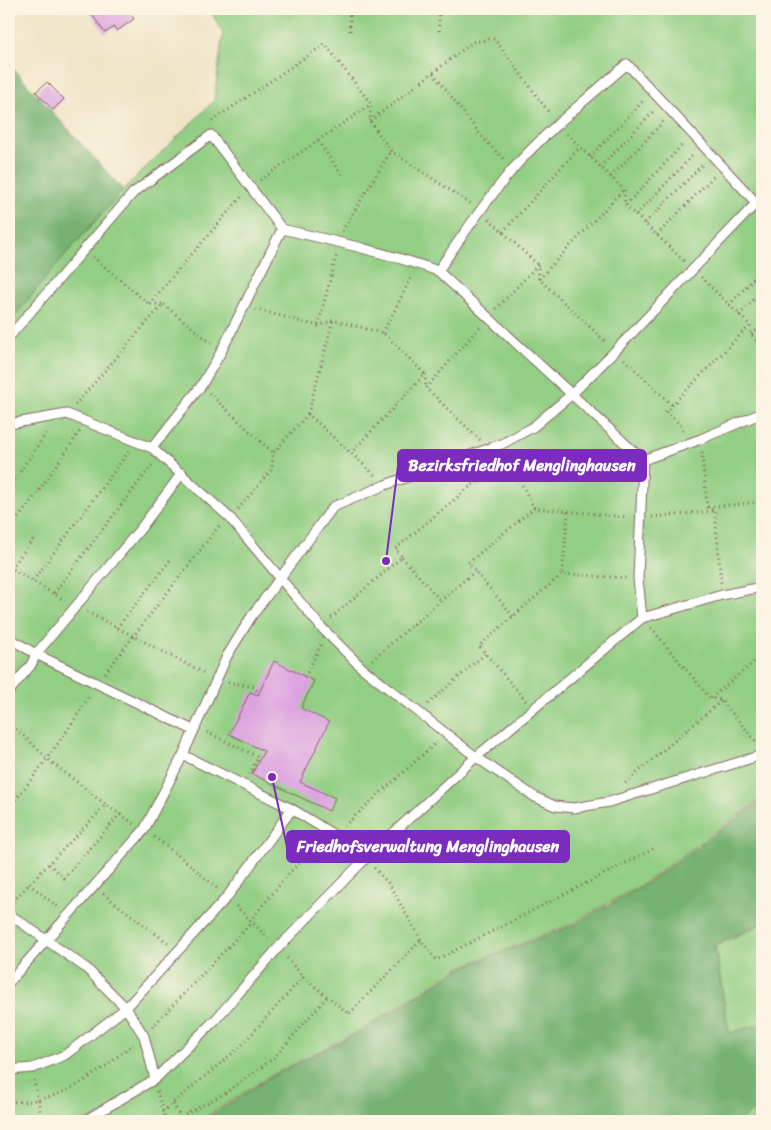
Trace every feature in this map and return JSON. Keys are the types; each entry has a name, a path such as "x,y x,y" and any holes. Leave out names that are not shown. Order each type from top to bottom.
{"lane":[{"path":"9,982 144,830 183,755 227,656 251,617 333,507 385,485 502,444 534,427 571,395 692,269 760,203 627,64 557,124 514,169 479,210 438,271"},
{"path":"9,337 133,193 211,135 282,229 338,242 438,271 643,460 638,578 642,618"},
{"path":"152,448 201,386 221,352 282,229"},
{"path":"643,460 701,439 762,413"},
{"path":"9,424 63,415 152,448 182,473 228,517 323,630 362,668 476,758 535,797 555,806 574,808 609,802 762,755"},
{"path":"9,690 31,665 36,654 141,528 182,473"},
{"path":"84,1121 155,1080 216,1019 278,948 365,859 476,758 642,618 722,595 762,587"},
{"path":"9,638 36,654 97,684 194,728"},
{"path":"183,755 292,809 333,834 365,859"},
{"path":"9,1070 33,1068 65,1055 126,1008 227,897 292,809"},
{"path":"9,914 86,968 126,1008 144,1036 155,1080"}],"path":[{"path":"350,9 350,31"},
{"path":"439,9 439,31"},
{"path":"370,121 473,42 494,39 557,124 624,190 625,205 750,325 751,335 762,346"},
{"path":"211,135 210,123 325,44 371,104 370,121 391,151 479,210 538,265 539,279 672,405"},
{"path":"433,73 484,138 514,169"},
{"path":"590,156 652,91"},
{"path":"600,167 663,102"},
{"path":"149,304 250,187 371,104"},
{"path":"611,177 672,113"},
{"path":"625,205 692,134"},
{"path":"318,141 342,175"},
{"path":"636,215 703,145"},
{"path":"503,232 580,147"},
{"path":"318,326 338,242 391,151"},
{"path":"645,223 712,155"},
{"path":"657,235 723,166"},
{"path":"539,279 624,190"},
{"path":"84,250 149,304 163,304 221,352"},
{"path":"383,333 418,264"},
{"path":"426,388 538,265"},
{"path":"730,305 762,270"},
{"path":"740,315 762,291"},
{"path":"9,488 63,415 163,304"},
{"path":"244,306 318,326 333,320 383,333 425,374 426,388 489,449"},
{"path":"9,808 48,759 73,724 97,684 133,637 228,517 272,469 273,453 308,414 333,320"},
{"path":"751,335 762,324"},
{"path":"690,443 680,424 666,412 750,325"},
{"path":"351,453 425,374"},
{"path":"201,386 273,453"},
{"path":"308,414 385,485"},
{"path":"9,530 86,422"},
{"path":"701,439 707,507"},
{"path":"33,581 136,441"},
{"path":"502,444 534,508"},
{"path":"54,593 160,455"},
{"path":"441,601 395,549 472,485 511,463"},
{"path":"707,507 762,502"},
{"path":"707,507 715,512"},
{"path":"513,616 468,563 534,508 641,518 715,512"},
{"path":"562,574 568,512"},
{"path":"715,512 722,595"},
{"path":"35,538 10,568 77,607 216,680 254,687 260,692"},
{"path":"305,677 323,630 402,557"},
{"path":"117,628 171,559"},
{"path":"362,668 476,572"},
{"path":"534,710 479,646 562,574 638,578"},
{"path":"642,618 710,698 722,700 762,750"},
{"path":"417,713 486,653"},
{"path":"710,698 762,655"},
{"path":"609,802 611,794 722,700"},
{"path":"9,722 48,759 106,805 183,859 227,897 303,976 349,1014 421,940"},
{"path":"194,728 260,758 244,786"},
{"path":"250,921 290,872 446,734"},
{"path":"9,905 106,805"},
{"path":"49,864 64,878 120,814"},
{"path":"365,859 389,884 421,940 436,960 655,848"},
{"path":"29,884 68,915"},
{"path":"93,887 179,950"},
{"path":"162,1112 240,1047 303,976"},
{"path":"173,1104 181,1118 227,1092 274,1058 327,997"},
{"path":"33,1068 42,1121"},
{"path":"155,1080 162,1112 166,1121"},
{"path":"758,1121 762,1119"}],"green space":[{"path":"210,9 762,9 762,798 643,884 569,925 461,967 361,1030 270,1076 199,1121 9,1121 9,323 58,263 123,190 214,101 223,34"},
{"path":"9,64 123,190 58,263 9,323"},
{"path":"762,800 762,923 714,945 729,1033 762,1024 762,1106 738,1121 202,1121 271,1077 362,1031 462,968 571,926 644,885"},
{"path":"762,924 762,1024 729,1033 715,946"},
{"path":"762,1106 762,1121 738,1121"}],"building":[{"path":"88,9 126,9 134,19 117,31 114,27 105,33"},
{"path":"47,82 64,99 53,110 36,92"},
{"path":"274,661 314,681 301,708 329,722 300,782 335,798 329,811 252,774 264,751 229,734 250,692 258,695"}],"place":[{"name":"Bezirksfriedhof Menglinghausen","path":"386,561"},
{"name":"Friedhofsverwaltung Menglinghausen","path":"272,777"}]}
